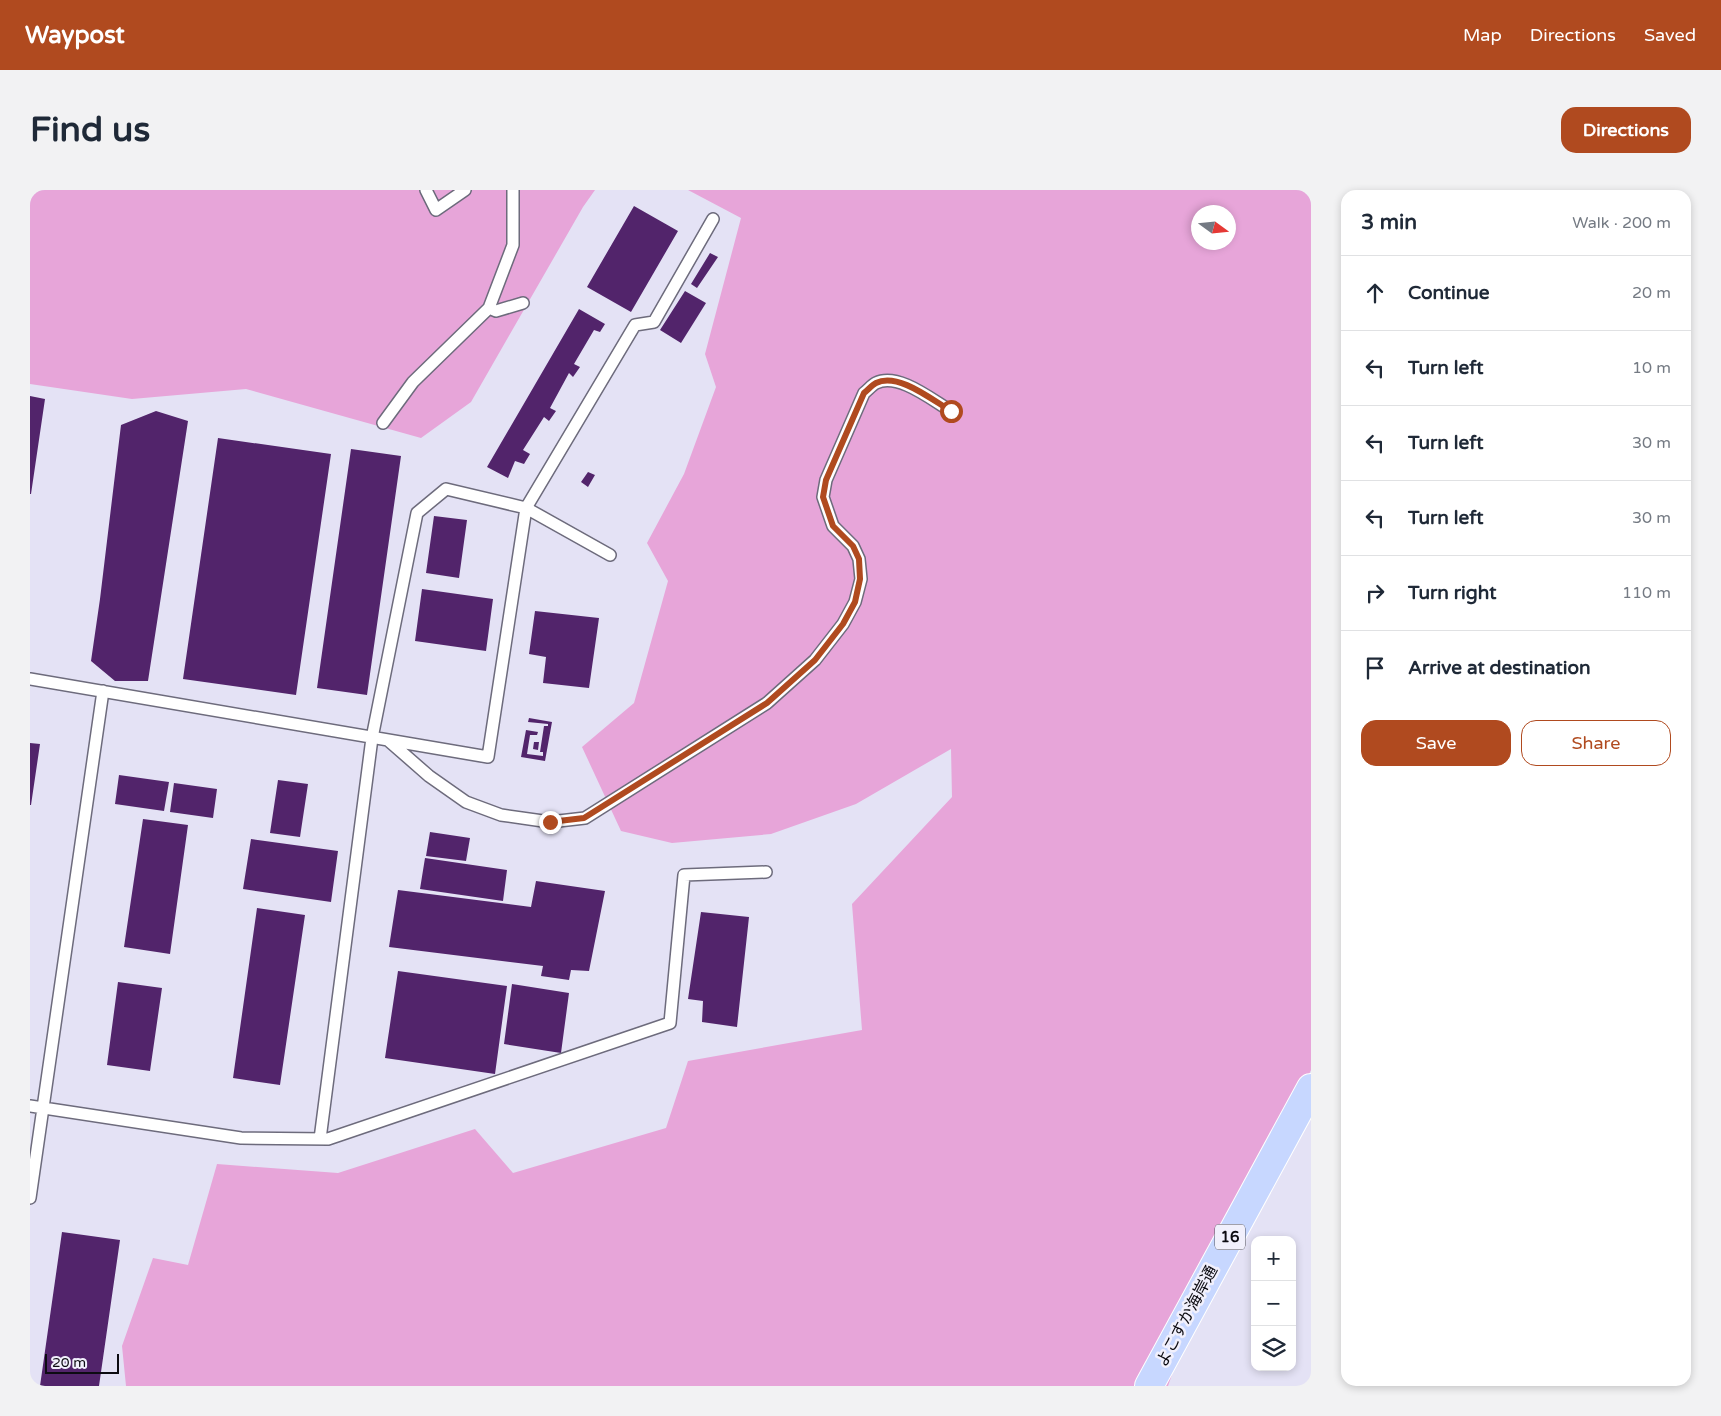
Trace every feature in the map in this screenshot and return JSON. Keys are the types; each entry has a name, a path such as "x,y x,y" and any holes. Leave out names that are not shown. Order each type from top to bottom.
{"highway":[{"name":"よこすか海岸通","path":"1149,1386 1311,1088"}],"lane":[{"path":"426,190 436,210 465,190"},
{"path":"384,423 413,382 489,308 513,245 513,190"},
{"path":"30,679 488,757 526,508 635,326 654,322 713,219"},
{"path":"489,308 496,311 523,302"},
{"path":"388,740 429,776 466,802 501,815 550,822 584,818 767,703 815,660 843,624 855,602 860,579 859,559 853,546 833,526 823,497 826,480 864,393 876,383 890,380 901,382 951,411"},
{"path":"320,1139 372,738 418,513 446,489 526,508 610,555"},
{"path":"30,1198 103,691"},
{"path":"30,1106 241,1138 328,1139 670,1024 684,875 766,872"}],"shaded area":[{"path":"30,190 595,190 583,207 471,402 421,438 246,389 132,399 30,384"},
{"path":"688,190 1311,190 1311,1070 1175,1366 1168,1386 126,1386 122,1346 153,1258 188,1265 217,1164 338,1173 475,1129 513,1173 666,1128 688,1061 862,1030 852,904 952,797 951,749 856,804 771,834 672,843 621,831 582,747 634,703 668,581 647,543 684,474 716,387 705,354 741,218"}],"building":[{"path":"634,206 678,231 631,312 587,287"},
{"path":"710,253 718,257 697,288 691,284"},
{"path":"685,291 706,303 681,343 660,330"},
{"path":"579,309 605,324 600,332 594,330 574,364 580,367 573,377 569,373 550,408 556,411 549,421 544,417 523,450 530,454 524,464 515,461 508,478 487,467"},
{"path":"30,396 45,399 31,494 30,494"},
{"path":"156,411 188,421 148,681 115,681 91,661 121,425"},
{"path":"218,438 331,454 296,695 183,679"},
{"path":"351,449 401,456 367,695 317,688"},
{"path":"588,472 595,475 588,487 581,482"},
{"path":"434,516 467,520 459,578 426,573"},
{"path":"422,589 493,599 486,651 415,641"},
{"path":"535,611 599,618 589,688 543,683 546,657 529,654"},
{"path":"529,718 552,722 545,761 521,757 526,730 538,732 537,735 530,735 527,754 543,756 543,752 540,752 544,726 548,726 548,724 528,722"},
{"path":"534,742 539,742 538,750 533,749"},
{"path":"30,743 40,744 31,805 30,805"},
{"path":"119,775 169,782 164,811 115,804"},
{"path":"278,780 308,784 300,837 270,833"},
{"path":"174,783 217,789 213,818 170,812"},
{"path":"143,819 188,825 170,954 124,947"},
{"path":"430,832 470,838 466,861 426,856"},
{"path":"251,839 338,851 331,902 243,889"},
{"path":"425,858 507,870 503,901 420,889"},
{"path":"536,881 605,891 589,971 571,970 569,980 541,976 543,966 389,947 398,890 531,907"},
{"path":"257,908 305,915 280,1085 233,1078"},
{"path":"701,912 749,917 737,1027 702,1022 703,1001 688,999"},
{"path":"398,971 507,986 495,1074 385,1058"},
{"path":"118,982 162,988 150,1071 107,1065"},
{"path":"512,984 569,993 561,1053 504,1044"},
{"path":"62,1232 120,1240 99,1386 40,1386"}],"route":[{"path":"550,822 584,818 767,703 815,660 843,624 855,602 860,579 859,559 853,546 833,526 823,497 826,480 864,393 876,383 890,380 901,382 951,411"}]}
